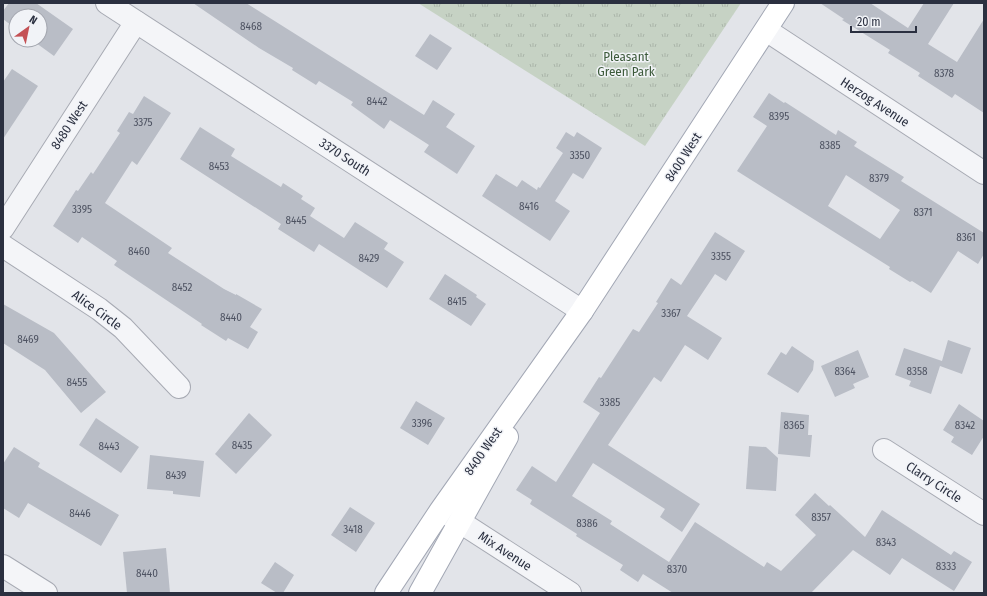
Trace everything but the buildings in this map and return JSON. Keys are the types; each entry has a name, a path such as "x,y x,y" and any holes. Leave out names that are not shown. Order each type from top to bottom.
{"main road":[{"name":"8400 West","path":"386,593 441,510 582,311 783,3"},
{"name":"8400 West","path":"420,593 513,426 582,311"}],"street":[{"name":"3370 South","path":"107,3 582,311"},
{"name":"8480 West","path":"3,228 136,22"},
{"name":"Herzog Avenue","path":"766,30 984,173"},
{"name":"Alice Circle","path":"3,246 99,309 123,328 179,386"},
{"name":"Clarry Circle","path":"884,450 984,514"},
{"name":"Mix Avenue","path":"441,510 570,593"},
{"path":"3,566 46,593"}],"green space":[{"name":"Pleasant Green Park","path":"418,3 741,3 645,146"}]}
